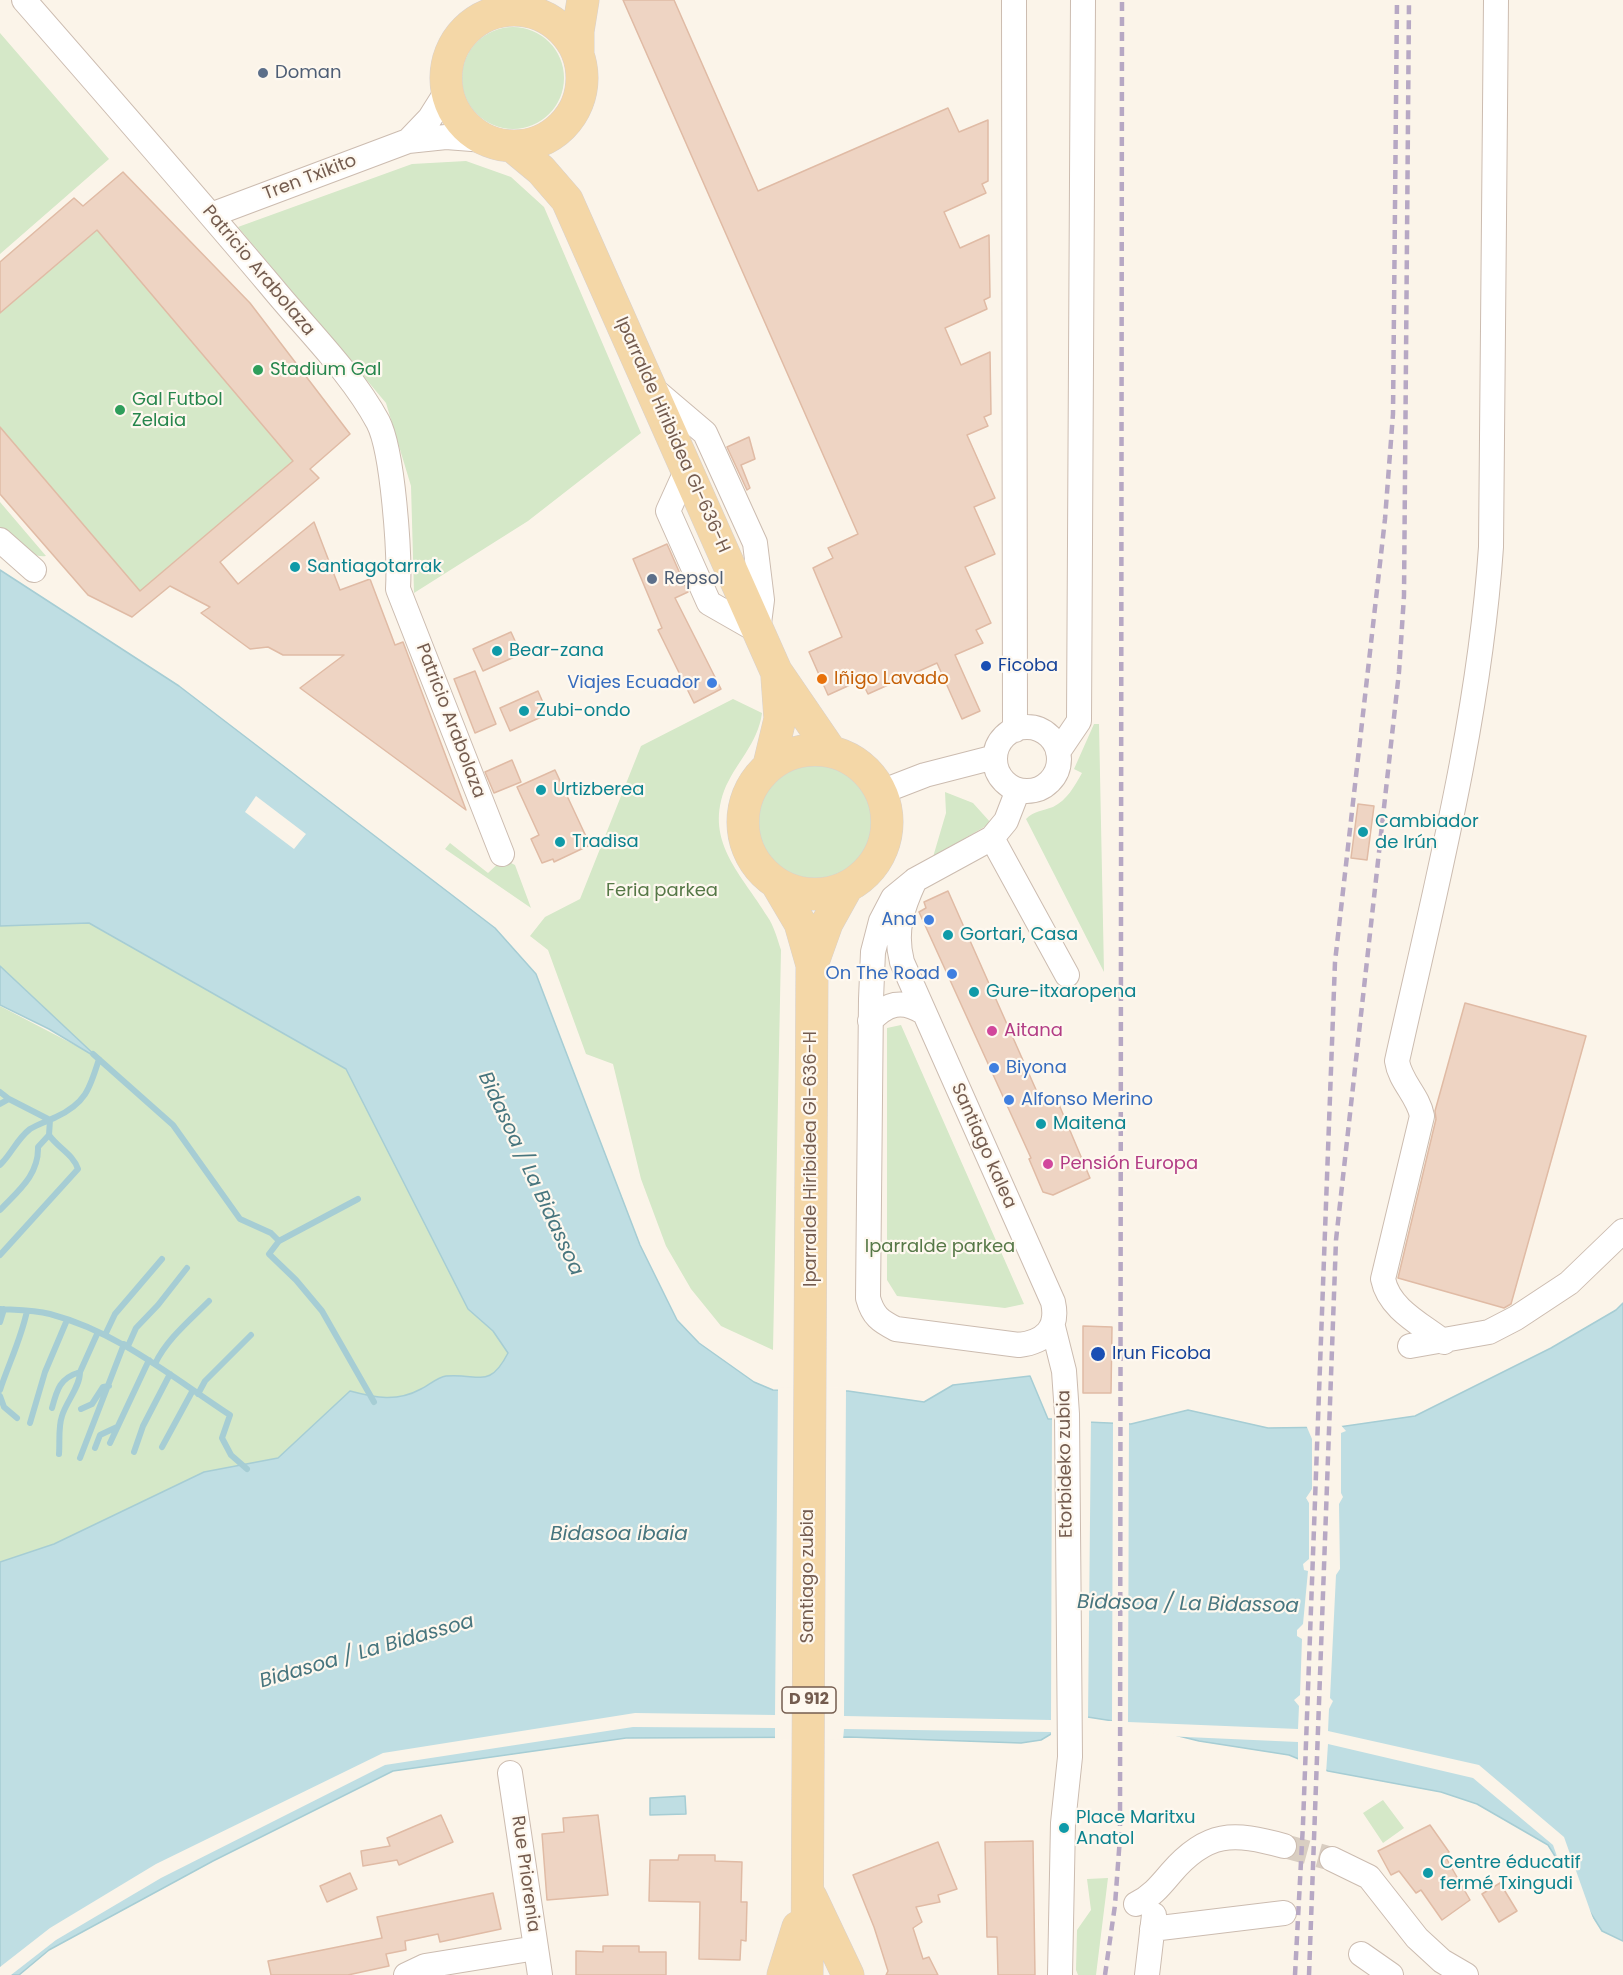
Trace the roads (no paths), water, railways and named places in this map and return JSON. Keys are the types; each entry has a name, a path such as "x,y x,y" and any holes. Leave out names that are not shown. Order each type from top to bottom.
{"main road":[{"path":"578,54 578,31 583,0"},
{"path":"524,5 559,26 570,39 578,54 582,70 577,104 568,119 543,140 498,143 460,121 452,107 447,91 446,74 449,56 470,13 489,15 524,5"},
{"name":"Iparralde Hiribidea GI-636-H","path":"567,200 563,159 568,119"},
{"name":"Iparralde Hiribidea GI-636-H","path":"498,143 542,170 567,200 776,671 830,750"},
{"name":"Iparralde Hiribidea GI-636-H","path":"770,765 780,719 776,671"},
{"name":"Iparralde Hiribidea GI-636-H","path":"777,884 812,894 830,893 863,876 875,862 883,846 887,828 886,809 873,777 860,765 830,750 798,751 770,765 748,792 743,809 742,826 752,860 777,884 800,923 812,965 810,1352"},
{"name":"Iparralde Hiribidea GI-636-H","path":"812,965 827,923 847,886"},
{"name":"Santiago zubia","path":"808,1892 810,1352"},
{"path":"783,1975 808,1892"},
{"path":"808,1892 848,1975"},
{"name":"D 912","path":"807,1975 808,1892"}],"street":[{"name":"Patricio Arabolaza","path":"24,0 211,215 357,389 379,424 390,477 400,564 399,589 502,854"},
{"path":"1014,0 1014,730"},
{"path":"1058,752 1046,734 1025,727 1014,730 1001,741 995,758 1001,778 1018,790 1030,792 1049,782 1056,773 1058,752 1079,721 1083,0"},
{"path":"1444,1342 1392,1303 1385,1292 1383,1279 1422,1116 1420,1104 1401,1078 1397,1060 1464,759 1480,672 1487,606 1491,547 1496,0"},
{"name":"Tren Txikito","path":"408,141 430,118 447,91"},
{"name":"Tren Txikito","path":"211,215 408,141 446,137 498,143"},
{"path":"650,386 705,433 755,543 762,600 758,631"},
{"path":"0,540 34,570"},
{"path":"881,792 925,775 995,758"},
{"path":"1018,790 1006,821 992,838 915,880 893,898 881,921 873,952 870,1021 868,1298 872,1312 880,1321 896,1329 1020,1345 1035,1343 1045,1337 1053,1327"},
{"path":"992,838 1066,975"},
{"name":"Santiago kalea","path":"915,880 899,921 898,946 923,1012 1053,1302 1056,1313 1053,1327"},
{"path":"870,1021 891,1005 911,1005 923,1012"},
{"path":"1410,1346 1444,1342 1489,1332 1569,1283 1623,1231"},
{"name":"Etorbideko zubia","path":"1053,1327 1064,1371 1067,1414 1070,1756 1062,1822 1060,1975"},
{"name":"Rue Priorenia","path":"510,1773 540,1975"},
{"path":"1136,1904 1151,1896 1184,1858 1214,1840 1238,1835 1284,1846"},
{"path":"1332,1859 1369,1877 1417,1938 1442,1960 1466,1975"},
{"path":"1147,1975 1155,1902 1161,1886"},
{"path":"1152,1929 1284,1913"},
{"path":"406,1975 425,1966 536,1948"},
{"path":"1361,1954 1390,1975"}],"water":[{"name":"Bidasoa ibaia","path":"0,570 179,686 495,928 536,974 640,1245 677,1320 699,1343 754,1382 773,1390 848,1391 924,1402 953,1385 1030,1376 1048,1419 1083,1419 1087,1422 1131,1424 1188,1410 1268,1428 1339,1427 1415,1416 1551,1348 1616,1310 1623,1303 1623,1941 1602,1931 1548,1845 1477,1804 1441,1792 1328,1771 1289,1755 1199,1741 1126,1723 1081,1716 1041,1740 1021,1743 849,1737 626,1738 393,1771 213,1861 49,1950 19,1975 0,1975 0,1562 54,1544 204,1472 278,1458 350,1391 386,1398 412,1393 446,1376 489,1376 495,1372 508,1353 493,1331 468,1309 346,1069 89,923 0,926"},
{"path":"0,966 99,1059 49,1029 0,1005"},
{"path":"685,1796 686,1814 650,1815 650,1798"}],"waterway":[{"path":"93,1054 173,1125 240,1219 271,1233 279,1241 269,1254 296,1280 322,1311 374,1402"},
{"path":"0,1165 30,1129 66,1112 80,1100 93,1078 99,1059"},
{"path":"0,1092 9,1099"},
{"path":"0,1104 9,1099 50,1120"},
{"path":"0,1255 78,1169 73,1159 49,1135 50,1120"},
{"path":"0,1210 26,1182 35,1166 38,1147 49,1135"},
{"path":"279,1241 358,1199"},
{"path":"105,1335 115,1314 162,1259"},
{"path":"128,1346 136,1328 158,1305 187,1268"},
{"path":"155,1364 172,1339 209,1301"},
{"path":"0,1309 50,1314 75,1322 99,1332 144,1357 230,1415 222,1438 231,1455 247,1469"},
{"path":"0,1322 4,1309"},
{"path":"0,1390 27,1311"},
{"path":"30,1423 45,1372 67,1320"},
{"path":"52,1408 60,1385 68,1377 80,1372 98,1332"},
{"path":"198,1394 205,1381 251,1335"},
{"path":"80,1458 124,1344"},
{"path":"110,1443 149,1360"},
{"path":"59,1454 61,1420 78,1383 80,1372"},
{"path":"134,1452 143,1426 170,1374"},
{"path":"81,1409 92,1404 103,1387 109,1386"},
{"path":"162,1447 193,1390"},
{"path":"0,1396 4,1407 17,1418"},
{"path":"95,1448 100,1435 117,1427"}],"tunnel":[{"path":"1284,1846 1332,1859"}],"railway":[{"path":"1105,1975 1115,1905 1120,1837 1122,0"},
{"path":"1295,1975 1303,1824 1335,962 1385,519 1393,414 1397,0"},
{"path":"1309,1975 1336,1240 1399,672 1404,596 1409,0"}],"place":[{"name":"Doman","path":"263,73"},
{"name":"Stadium Gal","path":"258,370"},
{"name":"Gal Futbol Zelaia","path":"120,410"},
{"name":"Santiagotarrak","path":"295,567"},
{"name":"Repsol","path":"652,579"},
{"name":"Bear-zana","path":"497,651"},
{"name":"Ficoba","path":"986,666"},
{"name":"Iñigo Lavado","path":"822,679"},
{"name":"Viajes Ecuador","path":"712,683"},
{"name":"Zubi-ondo","path":"524,711"},
{"name":"Urtizberea","path":"541,790"},
{"name":"Cambiador de Irún","path":"1363,832"},
{"name":"Tradisa","path":"560,842"},
{"name":"Ana","path":"929,920"},
{"name":"Gortari, Casa","path":"948,935"},
{"name":"On The Road","path":"952,974"},
{"name":"Gure-itxaropena","path":"974,992"},
{"name":"Aitana","path":"992,1031"},
{"name":"Biyona","path":"994,1068"},
{"name":"Alfonso Merino","path":"1009,1100"},
{"name":"Maitena","path":"1041,1124"},
{"name":"Pensión Europa","path":"1048,1164"},
{"name":"Irun Ficoba","path":"1098,1354"},
{"name":"Place Maritxu Anatol","path":"1064,1828"},
{"name":"Centre éducatif fermé Txingudi","path":"1428,1873"}],"park label":[{"name":"Feria parkea","path":"662,891"},
{"name":"Iparralde parkea","path":"940,1247"}],"water label":[{"name":"Bidasoa / La Bidassoa","path":"530,1174"},
{"name":"Bidasoa / La Bidassoa","path":"1188,1605"},
{"name":"Bidasoa / La Bidassoa","path":"367,1652"}]}
